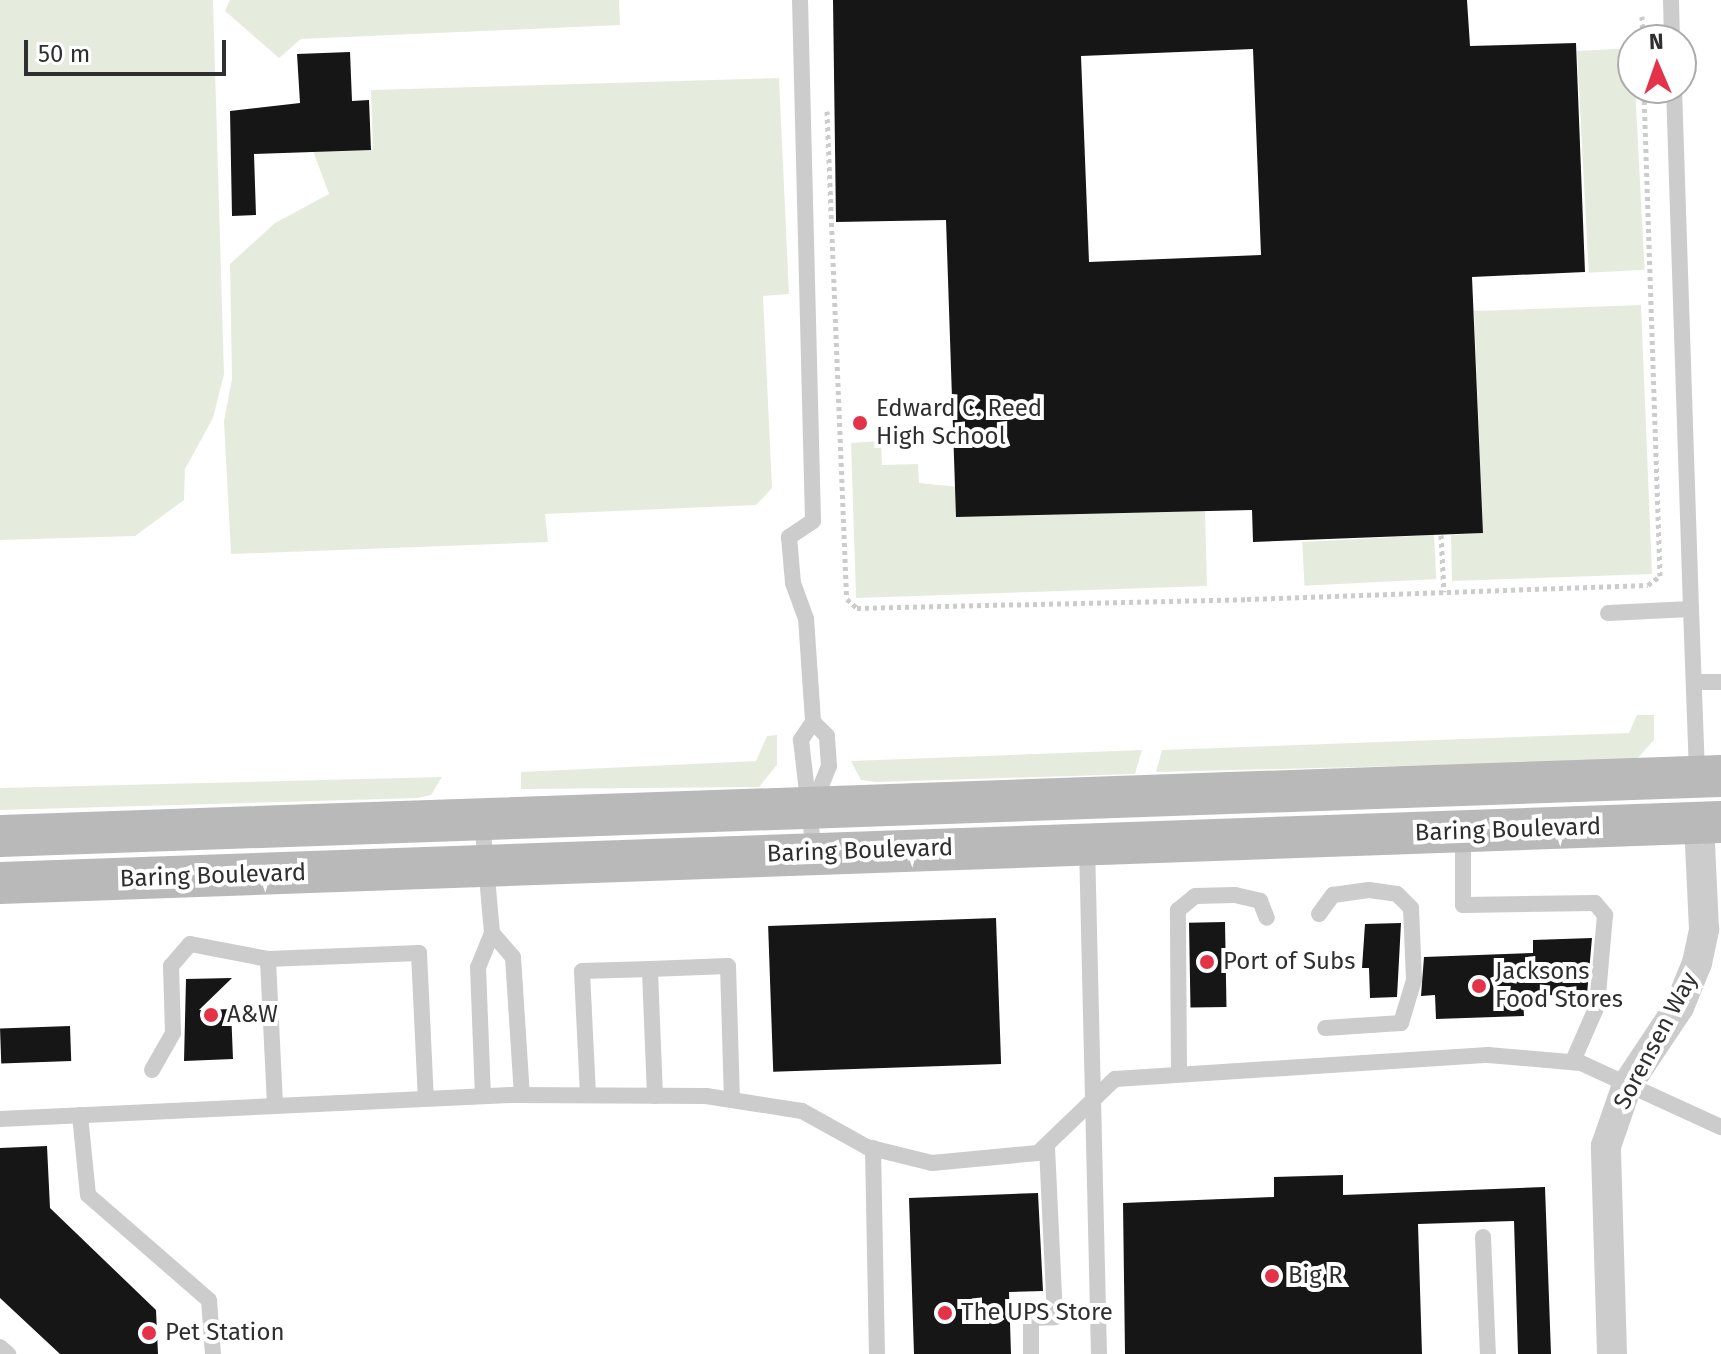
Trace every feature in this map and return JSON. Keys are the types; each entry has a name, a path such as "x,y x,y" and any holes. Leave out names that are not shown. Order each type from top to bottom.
{"main road":[{"name":"Baring Boulevard","path":"0,836 1709,777"},
{"path":"1709,777 1710,823"},
{"name":"Baring Boulevard","path":"0,883 1710,823"}],"street":[{"name":"Sorensen Way","path":"1612,1354 1604,1185 1606,1146 1627,1085 1679,1007 1697,963 1704,916 1710,823"}],"lane":[{"path":"800,0 813,521 789,537 789,568 806,618 813,722 801,740 812,808 814,853"},
{"path":"1671,0 1672,24"},
{"path":"1675,104 1694,682 1709,777"},
{"path":"1608,613 1691,609"},
{"path":"1694,682 1721,682"},
{"path":"812,808 829,766 827,736 813,722"},
{"path":"482,819 490,866 492,933 478,967 483,1096"},
{"path":"1463,831 1463,905 1595,903 1605,915 1597,1006 1573,1061"},
{"path":"1087,843 1099,1354"},
{"path":"1319,914 1333,895 1369,890 1397,894 1411,908 1414,980 1401,1023 1325,1028"},
{"path":"1179,1071 1178,910 1195,896 1235,895 1260,901 1267,918"},
{"path":"492,933 513,957 522,1095"},
{"path":"152,1070 173,1033 171,966 190,944 268,959 419,953 426,1099"},
{"path":"268,959 275,1104"},
{"path":"588,1095 582,971 728,966 732,1098"},
{"path":"650,969 655,1096"},
{"path":"0,1119 483,1096 732,1098 802,1111 873,1148 932,1163 1038,1153 1115,1079 1179,1071 1488,1055 1573,1061 1721,1127"},
{"path":"80,1115 88,1195 209,1300 213,1354"},
{"path":"1031,1354 1031,1318 1055,1317 1047,1145"},
{"path":"873,1148 877,1354"},
{"path":"1483,1237 1488,1354"},
{"path":"0,1347 8,1354"}],"path":[{"path":"1642,16 1642,24"},
{"path":"826,98 847,599 857,608 1648,585 1660,576 1645,104"},
{"path":"1441,535 1444,592"}],"green space":[{"path":"0,0 213,0 224,374 213,418 185,469 184,500 135,536 0,540"},
{"path":"230,0 619,0 620,25 301,39 279,58 225,11"},
{"path":"1617,49 1617,104 1636,104 1645,270 1589,273 1577,51"},
{"path":"779,78 789,294 763,296 772,488 756,505 545,514 548,542 231,554 224,421 232,379 230,264 275,223 329,194 313,151 373,149 371,90"},
{"path":"1641,305 1652,574 1452,581 1451,535 1483,533 1474,311"},
{"path":"881,441 882,465 918,464 919,483 1205,511 1207,586 856,598 851,443"},
{"path":"1434,535 1436,579 1304,586 1302,542"},
{"path":"1637,715 1654,715 1654,740 1636,760 1156,772 1162,750 1629,733"},
{"path":"777,735 777,765 759,787 521,789 521,772 756,761 767,736"},
{"path":"1142,750 1135,774 876,782 861,780 851,761"},
{"path":"442,777 431,795 418,798 0,810 0,788"}],"building":[{"path":"833,0 1467,0 1470,46 1576,43 1585,272 1472,277 1483,533 1253,542 1252,510 956,517 946,220 836,222","holes":["1253,49 1261,255 1089,262 1081,56"]},
{"path":"350,52 352,101 369,100 371,150 254,154 256,215 232,216 230,111 300,103 297,54"},
{"path":"996,918 1001,1064 773,1072 768,926"},
{"name":"Port of Subs","path":"1225,922 1226,1007 1190,1008 1189,923"},
{"path":"1401,923 1397,997 1370,998 1369,968 1362,968 1365,924"},
{"path":"1592,938 1587,994 1523,996 1524,1016 1436,1019 1435,995 1421,996 1424,957 1533,953 1533,940"},
{"name":"A&W","path":"232,978 199,1010 231,1009 233,1059 184,1061 186,979"},
{"path":"70,1026 71,1061 1,1063 0,1028"},
{"path":"47,1146 50,1208 156,1310 158,1354 60,1354 0,1298 0,1148"},
{"name":"Big R","path":"1343,1175 1343,1195 1545,1187 1551,1354 1518,1354 1514,1221 1418,1224 1422,1354 1125,1354 1123,1203 1274,1197 1274,1177"},
{"path":"1038,1193 1043,1291 1009,1292 1011,1354 914,1354 909,1198"}],"place":[{"name":"Edward C. Reed High School","path":"860,423"},
{"name":"Port of Subs","path":"1207,962"},
{"name":"Jacksons Food Stores","path":"1479,986"},
{"name":"A&W","path":"211,1015"},
{"name":"Big R","path":"1272,1276"},
{"name":"The UPS Store","path":"945,1313"},
{"name":"Pet Station","path":"149,1333"}]}
